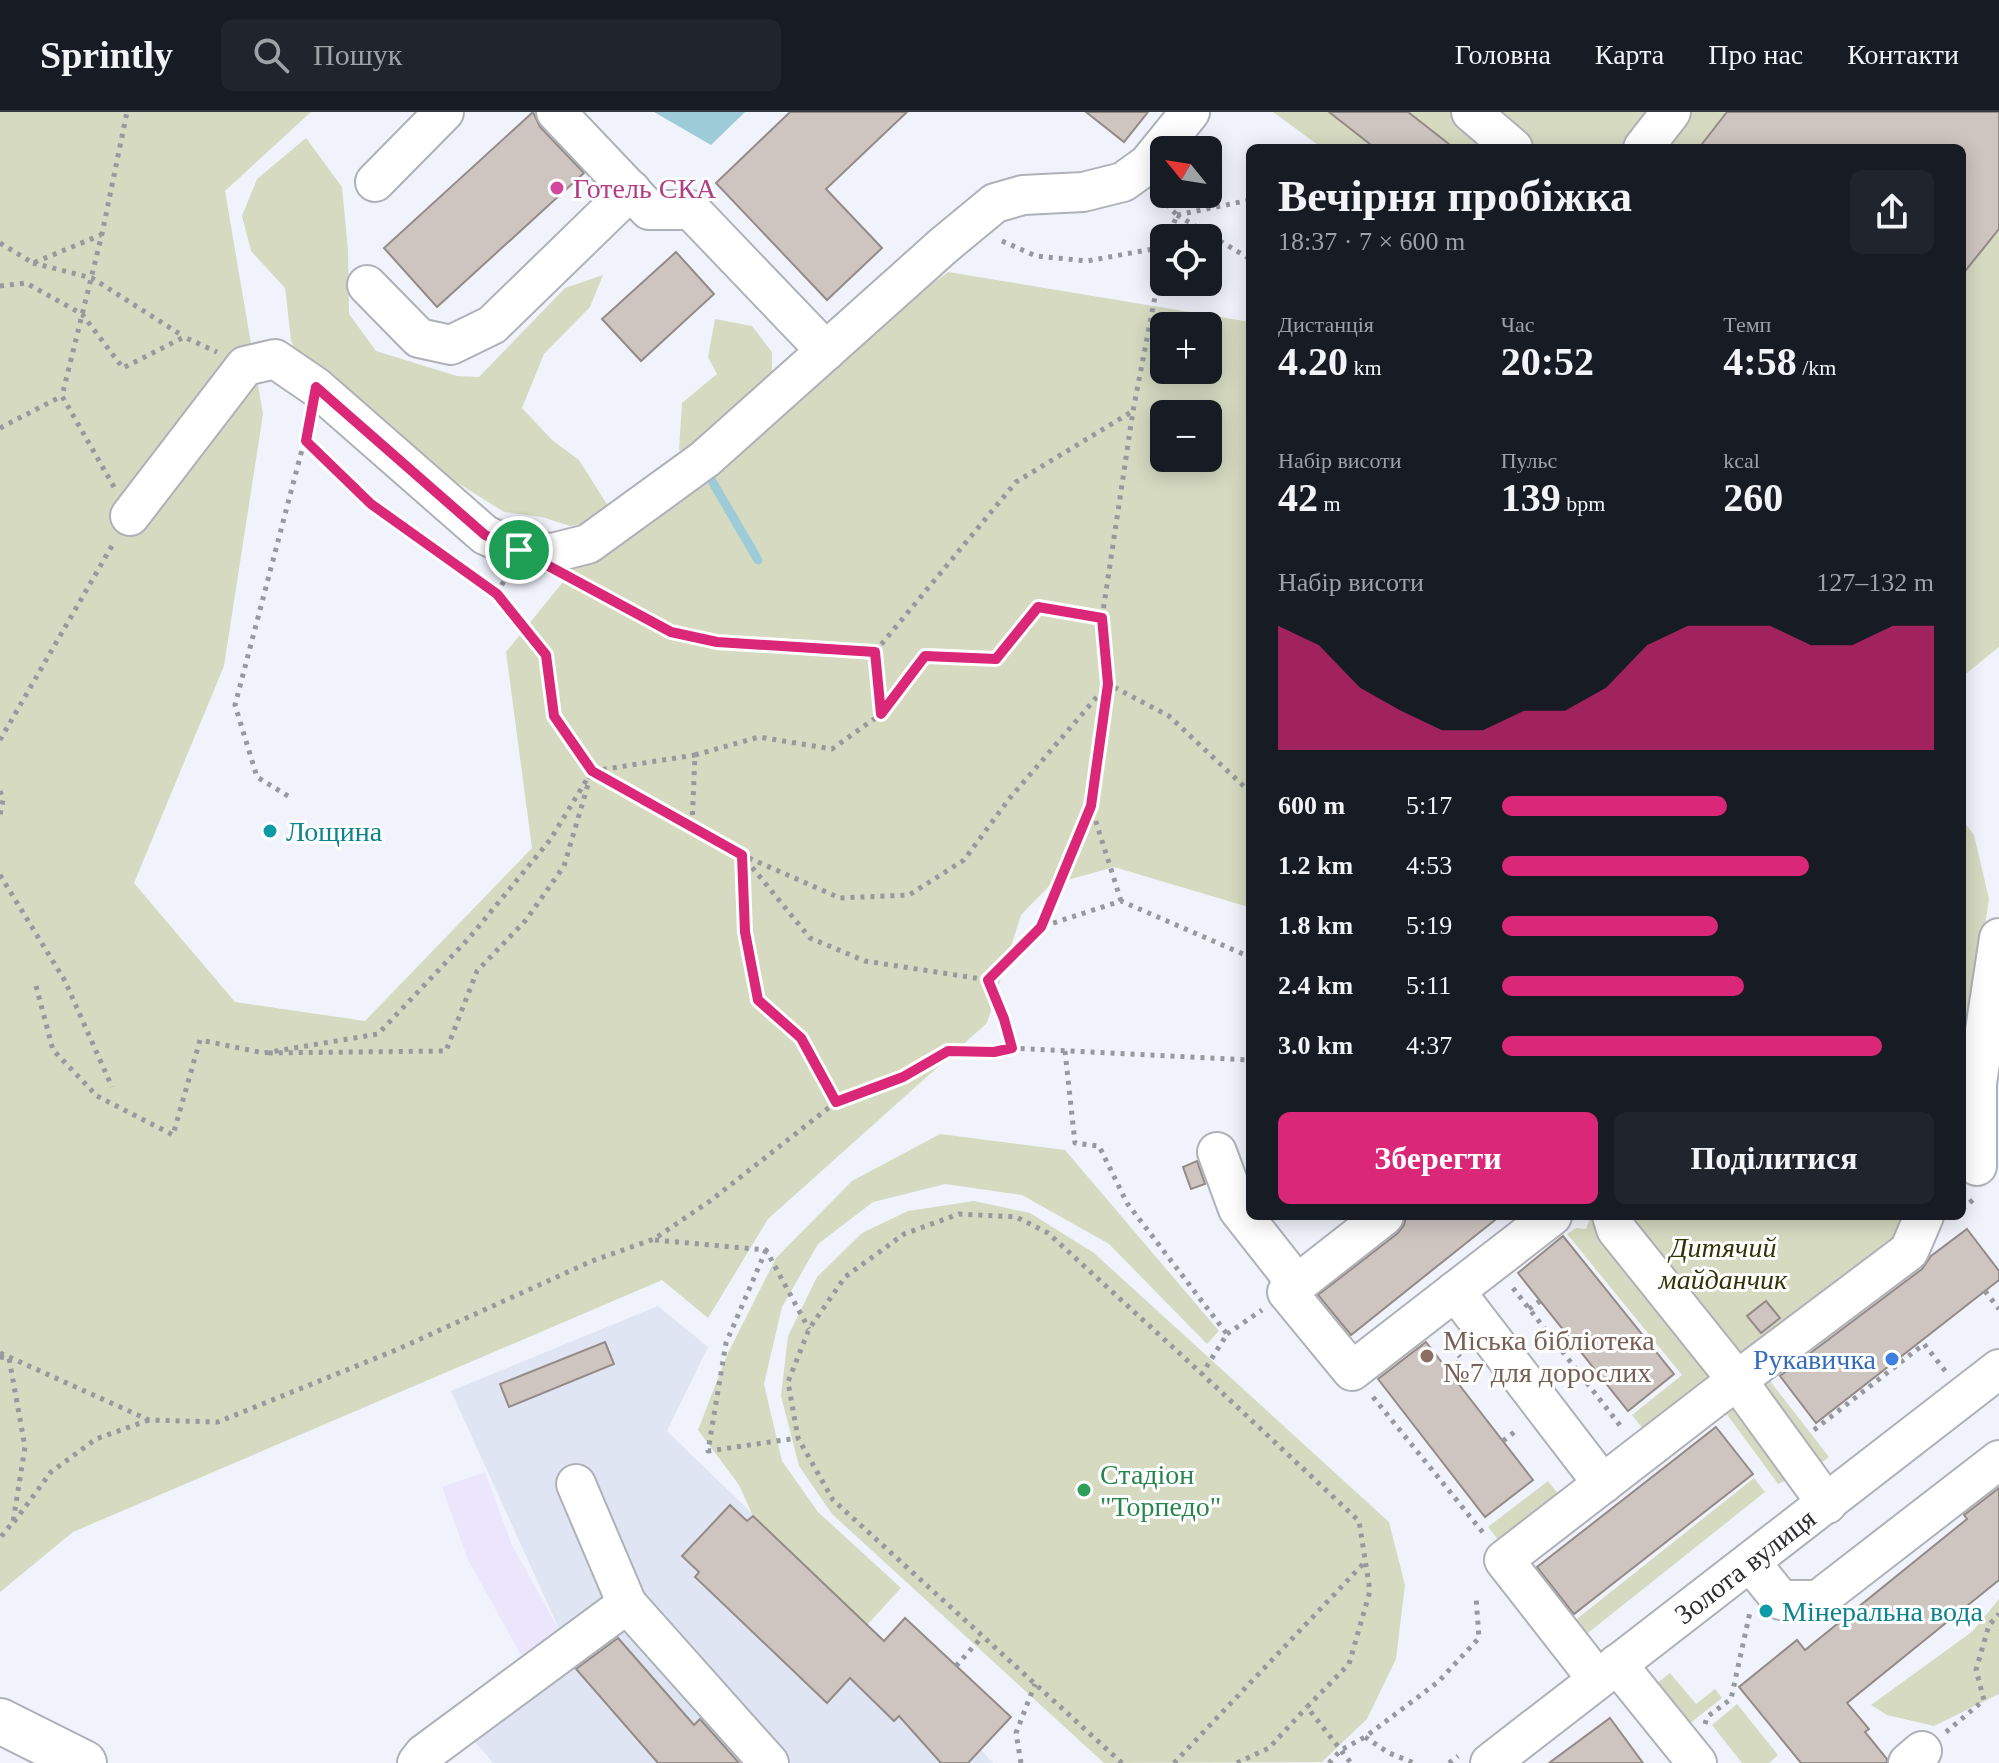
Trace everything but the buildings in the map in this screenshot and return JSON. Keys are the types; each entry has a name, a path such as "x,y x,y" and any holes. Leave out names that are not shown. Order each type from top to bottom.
{"main road":[{"path":"0,1721 84,1763"}],"street":[{"path":"375,182 444,112"},
{"path":"556,112 649,210 691,210 826,351"},
{"path":"130,516 245,366 275,359 316,387 485,535 519,550 552,553 588,544 705,459 995,203 1023,195 1083,192 1123,182 1148,164 1190,112"},
{"path":"1471,112 1508,144"},
{"path":"1646,144 1671,112"},
{"path":"367,285 419,338 451,345 492,325 631,190"},
{"path":"1982,1178 1977,1083 1999,938"},
{"path":"1217,1152 1238,1209 1352,1371 1547,1220"},
{"path":"1292,1288 1379,1220"},
{"path":"1606,1220 1737,1380 1827,1504"},
{"path":"1697,1763 1504,1560 1909,1251 1922,1220"},
{"path":"1455,1291 1603,1484"},
{"name":"Золота вулиця","path":"1490,1763 1532,1750 1607,1671 1999,1369"},
{"path":"1751,1563 1781,1600 1818,1600 1999,1460"},
{"path":"576,1484 627,1604 769,1763"},
{"path":"417,1763 424,1754 627,1604"}],"path":[{"path":"0,740 130,516 62,396 92,278 127,112"},
{"path":"1135,173 1177,215 1246,257"},
{"path":"1177,215 1246,201"},
{"path":"1173,224 1177,215"},
{"path":"975,218 988,235 1036,256 1087,261 1150,251"},
{"path":"33,263 102,234"},
{"path":"0,243 33,263 92,278 184,337 245,366"},
{"path":"0,286 26,283 82,314 123,368 184,337"},
{"path":"988,980 1041,927 1091,806 1108,684 1102,618 1133,411 1155,296"},
{"path":"288,796 257,777 235,705 306,441 316,387"},
{"path":"0,428 62,396"},
{"path":"881,714 875,652 1016,482 1133,411"},
{"path":"306,441 371,504 497,594 546,655 554,716 592,771 742,855 840,898 909,895 964,860 1009,799 1108,684"},
{"path":"574,580 671,632 717,642 875,652"},
{"path":"264,1053 378,1034 470,937 550,840 592,771 695,755 759,737 832,749 881,714 925,656 996,659 1038,607 1102,618"},
{"path":"1108,684 1169,716 1246,788"},
{"path":"692,825 695,755"},
{"path":"36,986 53,1050 97,1096 173,1135 200,1040 264,1053 446,1051 477,971 526,920 564,866 592,771"},
{"path":"0,791 3,800 0,815"},
{"path":"1091,806 1121,901"},
{"path":"742,855 810,938 865,961 988,980"},
{"path":"742,855 745,932 758,1000 801,1038 836,1102"},
{"path":"0,875 65,981 112,1087"},
{"path":"1041,927 1121,901 1246,955"},
{"path":"988,980 1012,1048"},
{"path":"0,1538 51,1472 96,1439 149,1420 218,1422 396,1350 592,1261 654,1239 710,1201 836,1102 903,1077 948,1051 994,1052 1012,1048 1246,1060"},
{"path":"1065,1051 1075,1143 1099,1146 1127,1203 1227,1334"},
{"path":"1122,1763 833,1500 798,1438 788,1382 809,1329 845,1277 904,1234 959,1214 1016,1217 1048,1233 1359,1521 1370,1591 1349,1664 1269,1748 1237,1763"},
{"path":"654,1239 766,1250"},
{"path":"766,1250 809,1329"},
{"path":"766,1250 726,1343 708,1451 798,1438"},
{"path":"1492,1262 1642,1453"},
{"path":"1202,1374 1227,1334 1292,1288"},
{"path":"1985,1291 1999,1309"},
{"path":"1529,1309 1540,1301"},
{"path":"1814,1430 1924,1344 1947,1373"},
{"path":"0,1355 149,1420"},
{"path":"9,1358 25,1447 13,1522"},
{"path":"1447,1370 1462,1360"},
{"path":"1582,1377 1594,1368"},
{"path":"1352,1371 1504,1560"},
{"path":"1503,1441 1517,1430"},
{"path":"1174,1763 1366,1561"},
{"path":"1329,1763 1341,1750 1365,1737 1438,1682 1479,1638 1476,1597"},
{"path":"1707,1717 1731,1699 1752,1603"},
{"path":"1915,1757 1984,1700 1976,1670 1989,1625 1999,1614"},
{"path":"956,1666 983,1636"},
{"path":"1021,1763 1016,1733 1035,1684"},
{"path":"1307,1707 1351,1763"},
{"path":"1365,1737 1389,1753 1414,1763"}],"shaded area":[{"path":"658,1306 708,1347 667,1431 867,1625 993,1763 493,1763 449,1712 561,1633 451,1391"},
{"path":"485,1472 512,1545 559,1630 521,1655 468,1560 442,1487"}],"green space":[{"path":"0,112 311,112 225,191 263,414 224,666 134,883 235,1002 365,1021 532,848 506,652 615,518 570,526 542,517 504,512 453,480 398,460 305,378 291,340 285,288 251,251 242,216 257,179 306,138 342,187 348,250 349,314 376,351 457,376 479,377 565,288 603,275 590,307 544,354 522,408 552,440 579,460 615,517 948,272 1190,312 1150,312 1150,384 1222,384 1222,317 1246,321 1246,906 1114,867 1050,885 1021,915 987,1023 768,1219 708,1318 662,1280 73,1532 0,1592"},
{"path":"1273,112 1999,112 1999,647 1966,674 1966,144 1317,144"},
{"path":"715,319 752,326 772,352 772,394 693,451 679,450 682,403 717,374 708,357"},
{"path":"1966,824 1974,835 1989,899 1970,1025 1966,1024"},
{"path":"940,1134 1065,1150 1219,1331 1207,1344 1109,1244 1022,1195 945,1184 873,1202 818,1244 782,1307 764,1384 782,1461 818,1512 901,1588 867,1625 753,1516 739,1485 698,1430 727,1355 776,1258 852,1181"},
{"name":"Стадіон \"Торпедо\"","path":"974,1201 1030,1213 1094,1253 1389,1522 1405,1585 1396,1659 1367,1719 1322,1762 1104,1763 832,1514 799,1466 781,1396 788,1336 817,1277 862,1233 908,1211"},
{"name":"Дитячий майданчик","path":"1590,1220 1901,1220 1899,1235 1646,1433 1632,1415 1682,1375 1567,1234 1576,1228 1586,1229"},
{"path":"1763,1372 1829,1457 1811,1471 1745,1386"},
{"path":"1737,1393 1799,1475 1778,1484 1720,1405"},
{"path":"1754,1478 1765,1492 1579,1640 1568,1626"},
{"path":"1548,1481 1566,1504 1506,1550 1488,1527"},
{"path":"1999,1599 1999,1694 1934,1726 1887,1715 1871,1705 1973,1631"},
{"path":"1670,1673 1696,1704 1715,1689 1722,1698 1688,1725 1656,1684"},
{"path":"1737,1704 1778,1755 1769,1763 1742,1763 1712,1725"}],"water":[{"path":"654,112 745,112 711,145"}],"waterway":[{"path":"715,471 709,476 758,560"}],"place":[{"name":"Готель СКА","path":"557,188"},
{"name":"Лощина","path":"270,831"},
{"name":"Міська бібліотека №7 для дорослих","path":"1427,1356"},
{"name":"Рукавичка","path":"1892,1359"},
{"name":"Стадіон \"Торпедо\"","path":"1084,1490"},
{"name":"Мінеральна вода","path":"1766,1611"}],"route":[{"path":"316,387 485,535 519,550 671,632 717,642 875,652 881,714 925,656 996,659 1038,607 1102,618 1108,684 1091,806 1041,927 988,980 1012,1048 994,1052 948,1051 903,1077 836,1102 801,1038 758,1000 745,932 742,855 592,771 554,716 546,655 497,594 371,504 306,441 316,387"}]}
